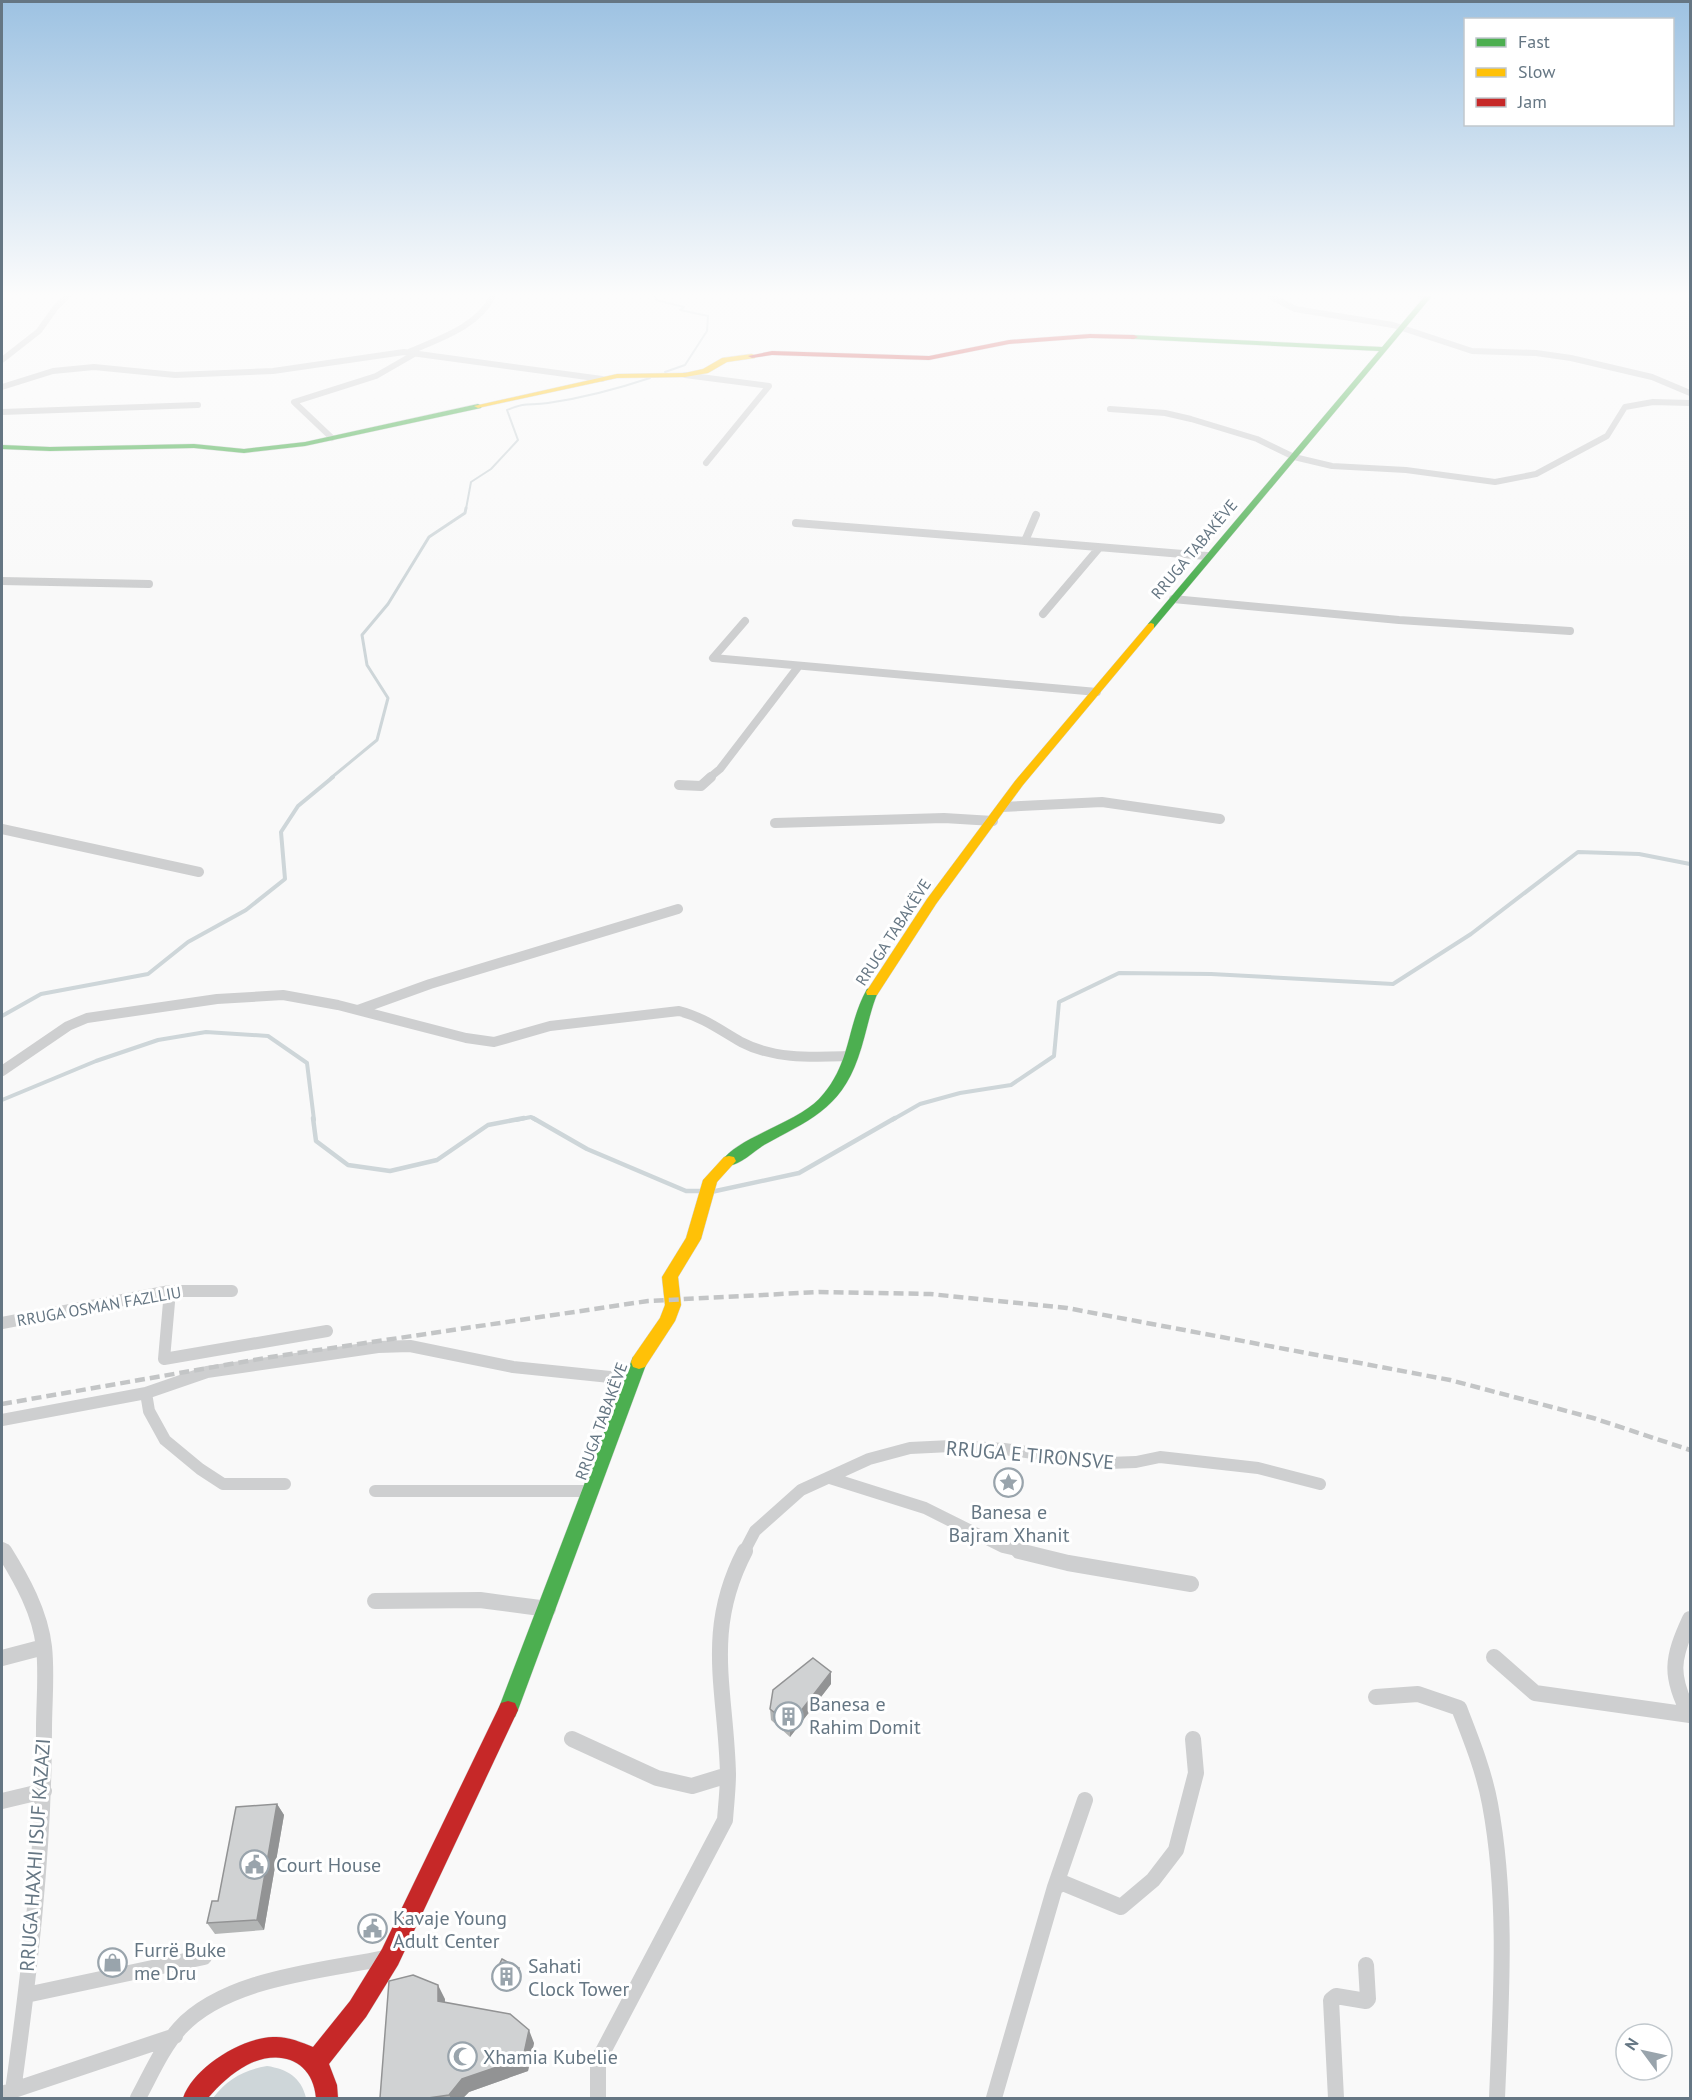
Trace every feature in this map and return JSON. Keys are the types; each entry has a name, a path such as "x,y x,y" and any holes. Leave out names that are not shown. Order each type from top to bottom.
{"street":[{"path":"314,394 294,402 297,408 313,418 332,438"},
{"path":"2,447 50,449 194,446 244,451 332,438 537,394"},
{"path":"706,463 762,394"},
{"name":"RRUGA TABAKËVE","path":"316,2062 358,2009 390,1957 506,1716 593,1491 632,1376 643,1355 667,1321 673,1305 670,1277 683,1259 693,1239 700,1222 709,1184 717,1170 736,1155 805,1120 821,1108 842,1082 870,995 931,902 1019,783 1097,692 1207,556 1347,394"},
{"path":"1110,409 1165,413 1191,419 1257,440 1294,457 1332,466 1406,470 1472,481 1520,478 1536,474 1607,436 1614,429 1621,410 1626,405 1658,401 1690,403"},
{"path":"2,412 198,405"},
{"path":"1025,541 1036,514"},
{"path":"796,524 1207,556"},
{"path":"1043,614 1099,548"},
{"path":"2,581 149,584"},
{"path":"1173,599 1399,620 1569,631"},
{"path":"745,621 712,658 1097,692"},
{"path":"679,785 701,786 720,769 798,667"},
{"path":"1002,807 1102,802 1220,819"},
{"path":"774,823 945,818 993,821"},
{"path":"2,829 199,872"},
{"path":"358,1010 430,984 678,909"},
{"path":"2,1071 68,1026 99,1016 225,998 283,995 358,1010 456,1036 494,1042 550,1026 679,1011 700,1016 743,1043 771,1053 806,1057 852,1056"},
{"path":"170,1291 164,1359 327,1331"},
{"name":"RRUGA OSMAN FAZLLIU","path":"2,1323 170,1291 232,1291"},
{"path":"2,1420 146,1393 207,1372 396,1346 458,1354 513,1367 610,1377 632,1376"},
{"path":"146,1393 149,1412 165,1440 200,1469 223,1484 285,1484"},
{"name":"RRUGA E TIRONSVE","path":"598,2098 600,2084 598,2061 725,1820 728,1775 718,1649 725,1598 737,1566 755,1531 801,1490 869,1459 910,1448 951,1446 1004,1449 1107,1463 1136,1462 1160,1457 1258,1468 1320,1484"},
{"path":"830,1478 925,1508 1003,1547 1068,1563 1191,1584"},
{"path":"375,1491 593,1491"},
{"name":"RRUGA HAXHI ISUF KAZAZI","path":"2,1548 21,1579 34,1610 44,1647 44,1791 26,1995 9,2095"},
{"path":"375,1601 480,1600 548,1609"},
{"path":"1690,1619 1675,1660 1673,1682 1690,1715"},
{"path":"2,1658 44,1647"},
{"path":"1494,1657 1535,1693 1690,1715"},
{"path":"1376,1697 1418,1694 1459,1708 1472,1735 1495,1829 1503,1903 1497,2098"},
{"path":"572,1739 657,1778 692,1786 728,1775"},
{"path":"1055,1887 1063,1883 1120,1907 1153,1880 1176,1850 1196,1773 1193,1739"},
{"path":"2,1801 44,1791"},
{"path":"994,2098 1055,1887 1085,1800"},
{"path":"26,1995 204,1957"},
{"path":"138,2098 159,2058 185,2022 212,2001 239,1990 390,1957"},
{"path":"1336,2098 1331,2000 1336,1996 1365,2001 1368,1999 1366,1965"},
{"path":"9,2095 175,2036"},
{"path":"194,2098 201,2087 236,2059 263,2049 289,2049 316,2062 327,2088 327,2098"}],"shaded area":[{"path":"267,2066 281,2069 297,2079 306,2098 213,2098 237,2076"}],"building":[{"path":"813,1658 831,1672 790,1725 770,1709 773,1690"},
{"name":"Court House","path":"277,1804 257,1920 207,1923 212,1901 218,1901 236,1807"},
{"name":"Sahati Clock Tower","path":"502,1959 519,1968 508,1988 492,1979"},
{"name":"Xhamia Kubelie","path":"413,1975 438,1985 438,2001 510,2014 529,2030 523,2058 462,2079 449,2095 428,2098 380,2098 389,1981"}],"waterway":[{"path":"466,509 471,482 491,469 518,440 507,410 524,405 594,394"},
{"path":"331,778 377,740 388,698 367,665 362,635 388,604 429,537 465,513 466,508"},
{"path":"2,1016 41,994 148,974 188,942 246,910 285,879 281,832 298,806 333,777"},
{"path":"892,1120 920,1104 960,1093 1011,1085 1054,1056 1059,1002 1119,973 1211,974 1393,984 1471,934 1578,852 1639,854 1690,864"},
{"path":"2,1100 96,1061 158,1040 206,1032 268,1036 307,1063 314,1120"},
{"path":"516,1120 531,1117 536,1120"},
{"path":"313,1118 316,1141 348,1165 390,1171 437,1160 488,1125 524,1118"},
{"path":"533,1118 587,1149 686,1191 703,1191"},
{"path":"711,1192 799,1173 895,1118"}],"railway":[{"path":"2,1404 271,1357 648,1301 819,1292 930,1294 1067,1308 1450,1380 1593,1418 1690,1450"}],"traffic: fast":[{"path":"1151,626 1346,394"},
{"path":"2,447 50,449 194,446 244,451 305,444 478,406"},
{"path":"729,1161 763,1139 809,1115 836,1088 848,1067 872,992"},
{"path":"508,1710 639,1362"}],"traffic: slow":[{"path":"478,406 534,394"},
{"path":"872,992 931,902 1019,783 1151,626"},
{"path":"639,1362 667,1321 673,1305 670,1277 693,1239 710,1180 729,1161"}],"traffic: jam":[{"path":"316,2062 358,2009 390,1957 508,1710"},
{"path":"194,2098 204,2085 229,2064 258,2050 273,2048 289,2049 310,2058 322,2073 327,2098"}],"place":[{"name":"Banesa e Bajram Xhanit","path":"1009,1482"},
{"name":"Banesa e Rahim Domit","path":"788,1716"},
{"name":"Court House","path":"255,1865"},
{"name":"Kavaje Young Adult Center","path":"372,1929"},
{"name":"Furrë Buke me Dru","path":"113,1962"},
{"name":"Sahati Clock Tower","path":"507,1977"},
{"name":"Xhamia Kubelie","path":"462,2057"}]}
